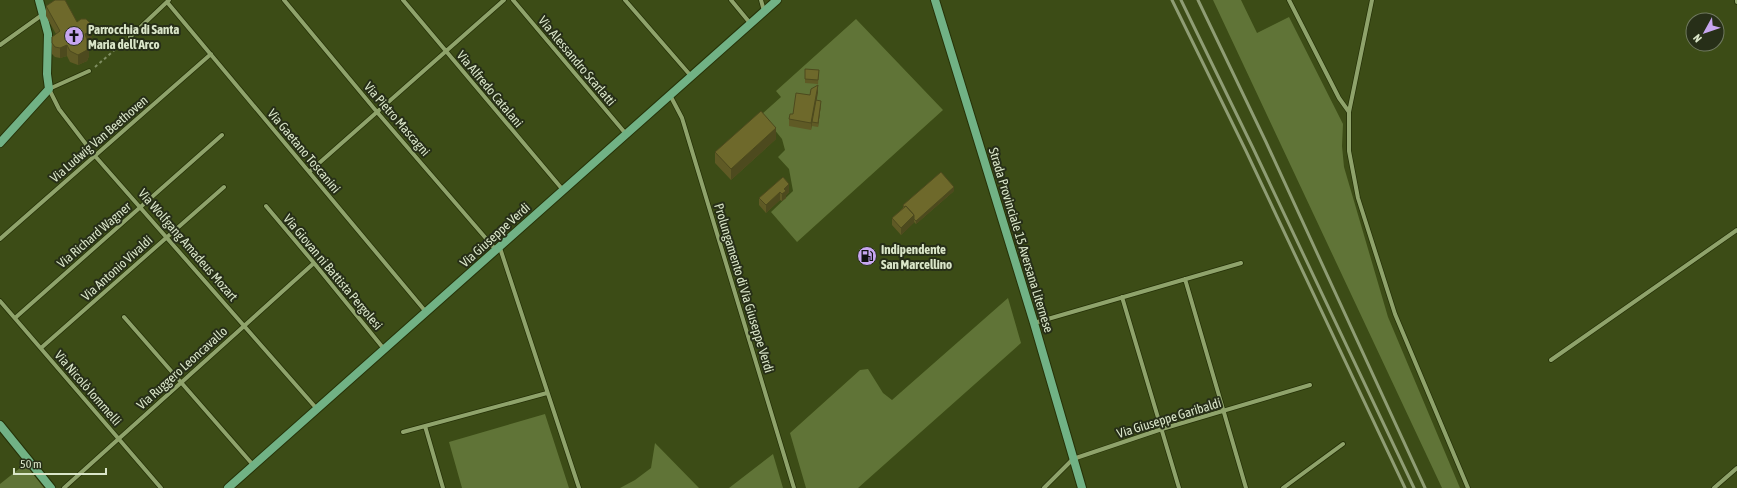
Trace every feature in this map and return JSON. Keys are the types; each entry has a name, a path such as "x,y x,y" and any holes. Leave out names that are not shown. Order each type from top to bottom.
{"street":[{"path":"38,0 48,34 46,74 48,89"},
{"name":"Via Pietro Mascagni","path":"284,0 377,112 498,249"},
{"name":"Via Alfredo Catalani","path":"403,0 563,190"},
{"path":"308,172 504,0"},
{"name":"Via Alessandro Scarlatti","path":"513,0 626,134"},
{"path":"625,0 692,76"},
{"path":"731,0 751,24"},
{"path":"761,0 764,12"},
{"name":"Via Giuseppe Verdi","path":"228,488 777,0"},
{"name":"Strada Provinciale 15 Aversana Liternese","path":"934,0 1034,323 1082,488"},
{"path":"1289,0 1339,98 1349,112"},
{"path":"1372,0 1349,112 1349,151 1358,198 1395,314 1468,488"},
{"path":"130,37 168,1"},
{"name":"Via Gaetano Toscanini","path":"168,1 308,172 426,312"},
{"path":"0,45 42,15"},
{"name":"Via Ludwig Van Beethoven","path":"0,239 212,54"},
{"path":"0,143 48,89 89,71"},
{"name":"Via Wolfgang Amadeus Mozart","path":"48,89 59,109 96,156 168,236 318,409"},
{"name":"Prolungamento di Via Giuseppe Verdi","path":"670,95 682,118 794,488"},
{"name":"Via Richard Wagner","path":"15,318 222,135"},
{"name":"Via Antonio Vivaldi","path":"41,348 224,186"},
{"name":"Via Giovan ni Battista Pergolesi","path":"266,206 385,350"},
{"path":"1551,360 1737,230"},
{"path":"498,249 579,488"},
{"name":"Via Ruggero Leoncavallo","path":"64,488 314,263"},
{"path":"1034,323 1241,263"},
{"path":"1185,279 1246,488"},
{"path":"1122,297 1179,488"},
{"name":"Via Nicolò Iommelli","path":"0,301 161,488"},
{"path":"124,317 254,466"},
{"name":"Via Giuseppe Garibaldi","path":"1044,488 1073,458 1162,429 1225,412 1310,384"},
{"path":"403,432 547,393"},
{"path":"0,425 51,488"},
{"path":"425,426 443,488"},
{"path":"1283,488 1343,444"},
{"path":"1714,488 1737,468"}],"path":[{"path":"89,71 130,37"}],"green space":[{"path":"1213,0 1241,0 1257,33 1289,17 1343,124 1342,146 1344,167 1388,317 1460,488 1442,488"},
{"path":"856,19 943,110 797,242 771,212 793,191 789,169 778,157 785,150 782,139 762,114 781,97 776,91"},
{"path":"1008,298 1021,343 858,488 806,488 790,433 860,370 868,369 883,393 892,400"},
{"path":"545,414 569,488 462,488 449,442"},
{"path":"655,443 699,488 620,488 635,480 651,468"},
{"path":"773,454 783,488 729,488"},
{"path":"25,464 44,488 0,488 0,484"}],"building":[{"name":"Parrocchia di Santa Maria dell'Arco","path":"55,0 65,0 77,22 81,19 86,19 91,24 92,27 90,32 85,34 89,45 87,50 78,55 70,51 67,45 60,48 55,47 52,43 52,37 60,31 46,6"},
{"path":"805,69 819,70 818,80 805,79"},
{"path":"818,85 811,123 789,119 790,114 793,114 796,93 810,95 811,89"},
{"path":"816,100 821,101 818,123 812,122"},
{"path":"761,111 776,128 731,169 715,152"},
{"path":"941,172 954,187 916,221 914,219 914,215 906,206 904,207 903,205"},
{"path":"783,177 789,184 784,189 786,191 782,194 780,192 766,205 759,198"},
{"path":"906,206 914,215 901,228 892,218"}],"railway":[{"path":"1172,0 1246,151 1405,488"},
{"path":"1181,0 1253,148 1414,488"},
{"path":"1198,0 1266,142 1425,488"}],"place":[{"name":"Parrocchia di Santa Maria dell'Arco","path":"74,36"},
{"name":"Indipendente San Marcellino","path":"867,256"}]}
